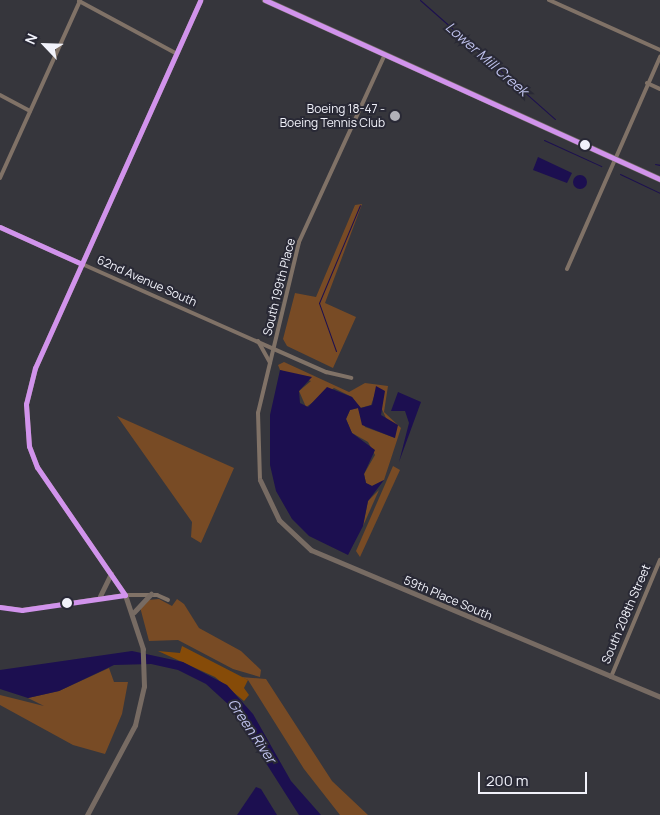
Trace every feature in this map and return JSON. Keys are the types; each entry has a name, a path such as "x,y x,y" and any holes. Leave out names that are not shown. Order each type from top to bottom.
{"main road":[{"path":"86,815 130,738 143,696 142,639 134,612 125,595 43,477 28,435 30,384 200,0"},
{"path":"265,0 384,56 660,179"},
{"name":"62nd Avenue South","path":"0,228 82,264"},
{"name":"59th Place South","path":"260,480 278,520 311,550 660,697"},
{"path":"100,596 111,573"},
{"path":"134,612 139,602 151,594"}],"street":[{"path":"549,0 660,50"},
{"path":"0,178 79,1 176,53"},
{"name":"South 199th Place","path":"260,480 258,413 300,242 384,56"},
{"path":"567,269 660,57"},
{"path":"647,83 660,89"},
{"path":"0,95 30,111"},
{"name":"62nd Avenue South","path":"82,264 274,348 351,378"},
{"path":"258,341 270,362"},
{"name":"South 208th Street","path":"611,677 660,560"},
{"path":"0,606 22,610 100,596 151,594 168,600"}],"shaded area":[{"path":"362,204 325,303 356,317 333,368 287,346 283,339 295,293 316,297 355,205"},
{"path":"284,362 349,392 365,383 388,386 384,412 401,428 384,480 372,486 366,483 364,474 375,455 368,442 352,433 346,419 350,410 358,408 365,427 395,438 375,394 371,405 360,408 352,397 334,388 306,407 299,391 311,381 280,370 278,365"},
{"path":"117,416 234,468 201,543 191,537 192,522"},
{"path":"393,466 400,470 360,557 356,551"},
{"path":"379,490 363,526 368,501"},
{"path":"159,599 172,606 177,599 184,604 199,628 241,651 261,670 260,677 233,669 178,640 149,641 140,607 148,600"},
{"path":"182,646 248,680 244,688 249,695 244,701 215,677 158,651 180,653"},
{"path":"109,668 114,682 128,682 122,714 105,754 73,745 0,705 0,695 44,706 28,698 59,691"},
{"path":"241,677 266,679 332,781 368,815 340,815 304,769 248,680"}],"water":[{"path":"538,157 572,173 567,183 533,170"},
{"path":"577,175 583,175 587,182 583,189 577,189 573,185 573,179"},
{"path":"280,370 312,377 299,391 300,403 308,407 327,387 352,397 361,408 372,405 376,386 385,391 381,415 398,425 395,438 362,425 358,408 350,410 346,419 352,433 375,450 364,474 366,483 372,486 384,480 368,501 363,526 348,555 309,536 292,519 276,491 270,465 270,415"},
{"path":"398,392 421,402 399,462 409,423 405,411 391,411"},
{"name":"Green River","path":"132,651 183,662 227,685 253,714 291,781 321,815 299,815 229,705 206,684 178,670 151,664 114,665 59,691 28,698 0,689 0,670"},
{"path":"256,787 261,789 277,815 237,815"}],"waterway":[{"name":"Lower Mill Creek","path":"420,0 555,119"},
{"path":"544,140 601,166"},
{"name":"Lower Mill Creek","path":"655,164 660,165"},
{"path":"620,174 660,193"},
{"path":"336,351 319,303 360,205"}],"transit line":[{"path":"125,595 37,467 29,446 26,404 35,368 200,0"},
{"path":"265,0 660,179"},
{"path":"0,227 82,264"},
{"path":"0,607 22,610 125,595"}],"place":[{"name":"Boeing 18-47 - Boeing Tennis Club","path":"395,116"}]}
